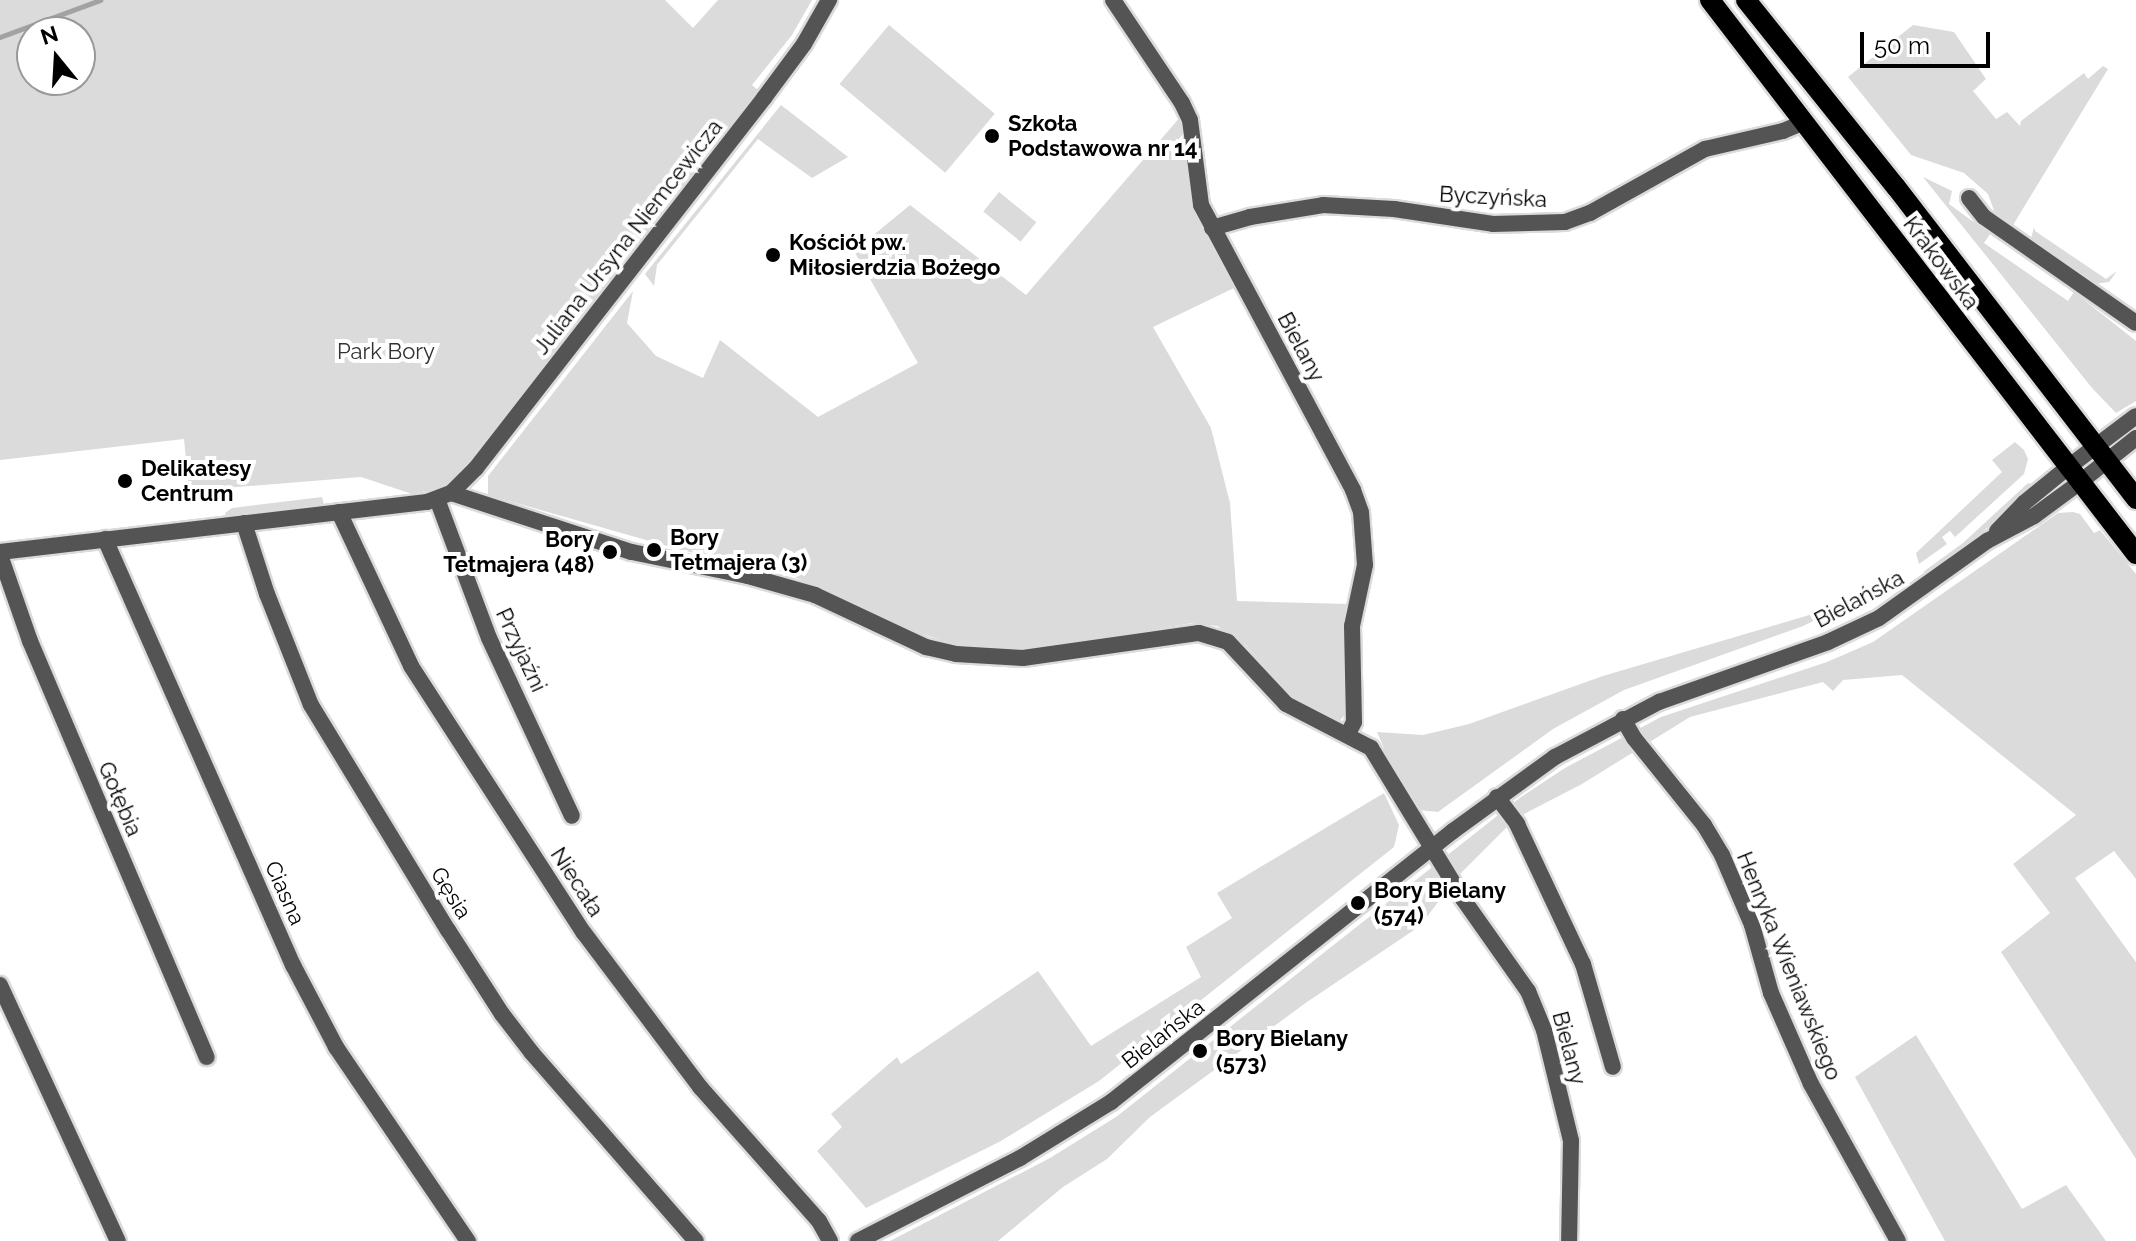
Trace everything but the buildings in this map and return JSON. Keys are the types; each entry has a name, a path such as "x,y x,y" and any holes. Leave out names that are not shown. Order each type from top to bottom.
{"main road":[{"name":"Krakowska","path":"1710,0 2136,554"},
{"name":"Krakowska","path":"1746,0 1896,187 2136,499"}],"street":[{"name":"Juliana Ursyna Niemcewicza","path":"444,496 476,468 794,60 829,0"},
{"name":"Bielany","path":"1113,0 1182,103 1190,120 1196,186 1212,228 1353,490 1361,512 1365,565 1352,626 1354,722 1348,734"},
{"name":"Byczyńska","path":"1212,228 1250,217 1323,205 1394,209 1493,224 1565,222 1590,213 1705,149 1783,131 1802,123"},
{"path":"1969,198 1984,217 2136,323"},
{"path":"2101,454 2136,416"},
{"path":"2101,454 2136,438"},
{"name":"Bielańska","path":"860,1240 1020,1158 1111,1102 1497,797 1555,757 1623,719 1738,672 1828,642 1879,618 1987,541 2024,503 2073,475 2101,454"},
{"path":"0,554 444,496"},
{"name":"Bielany","path":"444,496 632,552 748,576 815,595 926,647 956,654 1023,658 1199,633 1215,636 1239,651 1286,704 1364,742 1379,758 1431,849 1528,991 1544,1030 1571,1141 1569,1241"},
{"name":"Przyjaźni","path":"444,496 489,638 572,816"},
{"name":"Niecała","path":"339,512 411,666 584,933 661,1038 819,1221 830,1241"},
{"name":"Gęsia","path":"244,523 267,594 311,705 440,917 502,1014 532,1053 696,1241"},
{"name":"Ciasna","path":"105,539 293,965 336,1047 468,1241"},
{"name":"Gołębia","path":"0,554 30,641 207,1057"},
{"name":"Henryka Wieniawskiego","path":"1623,719 1634,738 1704,825 1722,855 1752,925 1771,993 1811,1084 1898,1241"},
{"path":"1497,797 1517,824 1583,964 1613,1067"},
{"path":"0,985 118,1241"}],"green space":[{"name":"Park Bory","path":"0,0 665,0 693,28 718,0 812,0 792,35 752,85 759,91 460,472 441,488 412,494 361,477 189,491 184,439 0,460"},
{"path":"889,25 995,114 945,173 840,84"},
{"path":"1913,25 1954,32 1986,79 1973,91 1996,119 2007,112 2020,126 2021,121 2084,73 2088,79 2103,66 2108,69 2013,225 1996,216 1988,194 1964,173 1911,155 1848,77"},
{"path":"781,105 848,157 812,178 758,139 657,265 654,286 645,274"},
{"path":"1182,115 1191,192 1234,288 1153,327 1211,428 1230,503 1237,601 1349,604 1348,710 1339,722 1312,711 1292,697 1245,644 1217,626 1193,623 1026,650 959,646 904,628 786,573 681,550 488,495 488,476 633,291 627,323 656,356 703,378 720,340 818,417 918,363 854,251 910,205 1026,295"},
{"path":"1923,177 1952,191 1949,204 1990,234 1984,243 2068,301 2074,292 2136,341 2136,401 2116,413 2092,388"},
{"path":"999,192 1036,222 1021,242 983,211"},
{"path":"2034,227 2035,231 2106,279 2117,271 2109,282 2095,284 2031,239"},
{"path":"2015,442 2028,459 2024,474 1955,537 1950,531 1942,537 1947,544 1919,564 1916,553 2002,472 1992,460"},
{"path":"2028,483 2034,485 1967,546 1930,573 1923,572 1963,543"},
{"path":"322,497 324,505 226,516 225,513 232,508"},
{"path":"2058,513 2080,514 2094,533 2100,530 2136,574 2136,879 2114,851 2075,878 2136,962 2136,1159 2001,952 2050,913 2013,864 2076,815 1902,675 1843,680 1833,691 1823,682 1690,717 1582,784 1516,818 1457,877 1420,926 1307,1002 1150,1117 1107,1159 1063,1187 998,1241 890,1241 1050,1158 1116,1117 1521,797 1565,768 1661,717 1827,662 1873,642"},
{"path":"1850,603 1803,626 1624,690 1553,729 1438,812 1419,810 1388,758 1377,732 1423,735 1469,724 1603,676"},
{"path":"1384,793 1399,825 1394,847 1099,1081 1001,1141 866,1208 817,1151 842,1127 831,1114 897,1057 901,1064 1038,971 1091,1046 1201,977 1186,947 1232,918 1217,893"},
{"path":"1916,1035 2022,1209 2066,1185 2106,1241 1945,1241 1855,1077"}],"waterway":[{"path":"0,37 100,0"}],"place":[{"name":"Szkoła Podstawowa nr 14","path":"992,136"},
{"name":"Kościół pw. Miłosierdzia Bożego","path":"773,255"},
{"name":"Delikatesy Centrum","path":"125,481"},
{"name":"Bory Tetmajera (3)","path":"654,550"},
{"name":"Bory Tetmajera (48)","path":"610,552"},
{"name":"Bory Bielany (574)","path":"1358,903"},
{"name":"Bory Bielany (573)","path":"1200,1051"}]}
